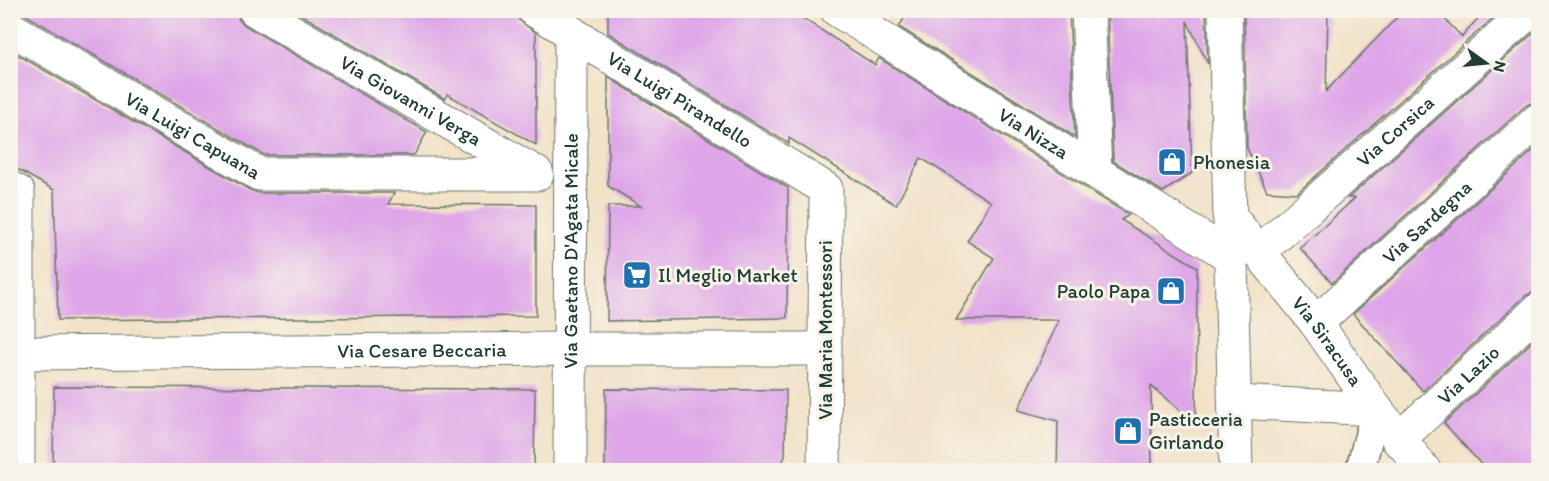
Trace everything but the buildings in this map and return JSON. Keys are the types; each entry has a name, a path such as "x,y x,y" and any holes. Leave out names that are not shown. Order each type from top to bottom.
{"street":[{"name":"Via Giovanni Verga","path":"255,10 537,174 572,181"},
{"name":"Via Luigi Pirandello","path":"534,10 826,189"},
{"name":"Via Nizza","path":"837,10 1095,171 1244,254"},
{"path":"1088,10 1095,171"},
{"path":"1225,10 1229,215 1244,254 1236,402 1236,471"},
{"name":"Via Corsica","path":"1244,254 1531,10"},
{"name":"Via Luigi Capuana","path":"10,28 259,174 537,174"},
{"name":"Via Gaetano D'Agata Micale","path":"570,471 571,32"},
{"name":"Via Sardegna","path":"1316,323 1539,120"},
{"path":"10,188 18,192 18,471"},
{"name":"Via Maria Montessori","path":"824,471 826,189"},
{"name":"Via Siracusa","path":"1244,254 1316,323 1398,440 1424,471"},
{"name":"Via Lazio","path":"1398,440 1539,310"},
{"name":"Via Cesare Beccaria","path":"18,353 825,349"},
{"path":"1236,402 1376,409"}],"lane":[{"path":"1360,471 1376,409"}],"place":[{"name":"Phonesia","path":"1172,162"},
{"name":"Il Meglio Market","path":"637,275"},
{"name":"Paolo Papa","path":"1171,291"},
{"name":"Pasticceria Girlando","path":"1128,431"}]}
